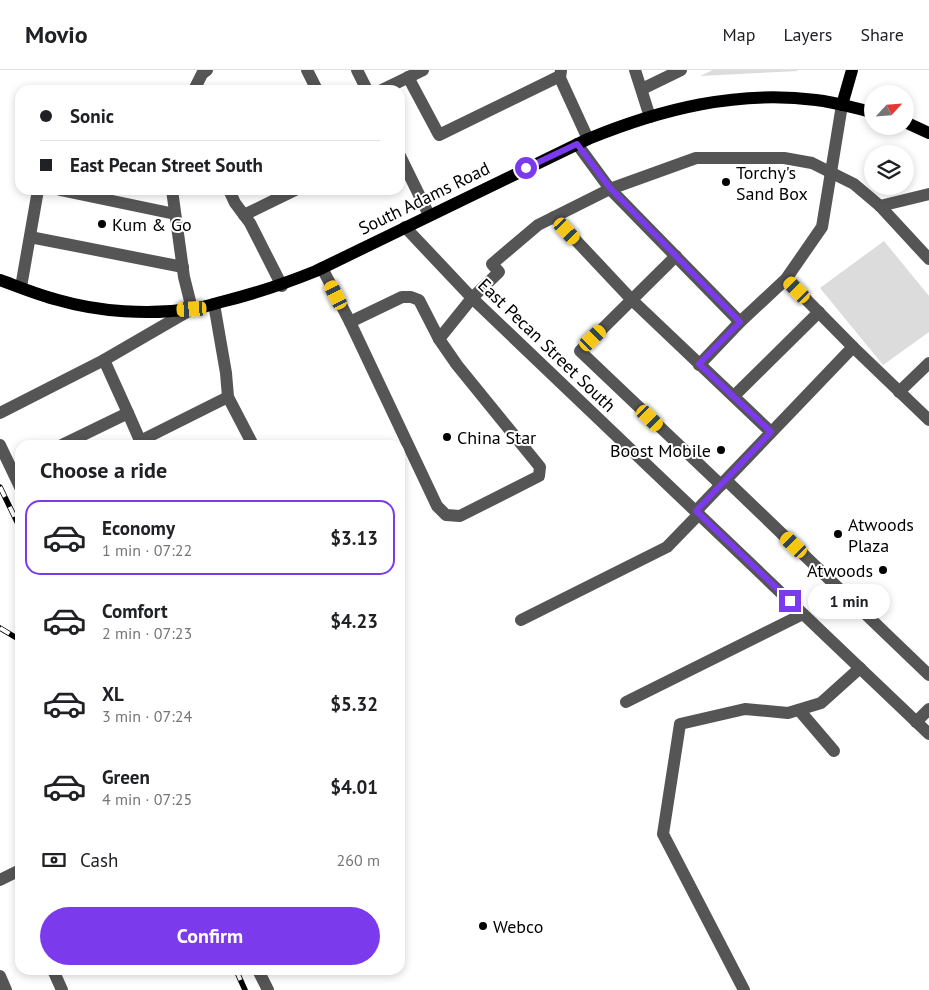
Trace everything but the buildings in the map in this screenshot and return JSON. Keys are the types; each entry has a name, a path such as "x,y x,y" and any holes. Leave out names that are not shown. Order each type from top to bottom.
{"main road":[{"path":"842,105 852,70"},
{"name":"South Adams Road","path":"0,280 58,300 90,307 124,311 192,309 282,286 582,141 650,116 717,100 748,98 803,99 864,110"},
{"path":"914,126 929,133"}],"street":[{"path":"196,85 202,74 207,70"},
{"path":"307,70 314,85"},
{"path":"357,70 364,85"},
{"path":"392,85 423,70"},
{"path":"635,70 650,116"},
{"path":"642,89 681,70"},
{"path":"408,77 439,135 561,73 582,141 610,188 740,322"},
{"path":"699,364 786,279 822,227 842,105"},
{"path":"439,339 472,298 499,272 492,264 538,225 610,188 696,158 784,158 812,163 854,184 880,206 929,259"},
{"path":"405,166 429,215"},
{"path":"880,206 929,194"},
{"path":"21,287 37,195"},
{"path":"84,195 175,214"},
{"path":"173,195 183,267 192,309"},
{"path":"231,195 282,286"},
{"path":"244,215 285,195"},
{"path":"554,217 632,300 771,432"},
{"name":"East Pecan Street South","path":"405,227 472,298 929,734"},
{"path":"30,237 183,267"},
{"path":"676,256 580,350 929,675"},
{"path":"322,268 350,322 437,506 446,514 460,516 539,476 540,468 457,365 439,339 419,300 411,297 402,297 350,322"},
{"path":"786,279 929,420"},
{"path":"214,304 226,373 228,397 250,440"},
{"name":"South Adams Road","path":"0,413 104,360 192,309"},
{"path":"734,396 819,312"},
{"path":"521,620 667,547 723,482 853,347"},
{"path":"104,360 140,440"},
{"path":"899,392 929,363"},
{"path":"147,440 228,397"},
{"path":"72,440 128,413"},
{"path":"0,446 15,477"},
{"path":"626,702 803,614"},
{"path":"744,990 663,834 680,724 746,709 788,713 799,710 821,703 860,668"},
{"path":"916,722 929,708"},
{"path":"799,710 834,751"},
{"path":"0,880 15,872"},
{"path":"55,975 62,990"},
{"path":"260,975 268,990"},
{"path":"0,976 6,990"}],"shaded area":[{"path":"713,70 797,70 798,71 700,76"},
{"path":"884,241 929,296 929,332 883,365 820,288"}],"railway":[{"path":"0,487 15,518"},
{"path":"0,628 15,637"},
{"path":"238,975 245,990"}],"place":[{"name":"Torchy's Sand Box","path":"726,182"},
{"name":"Kum & Go","path":"102,224"},
{"name":"China Star","path":"447,437"},
{"name":"Boost Mobile","path":"721,450"},
{"name":"Atwoods Plaza","path":"838,534"},
{"name":"Atwoods","path":"883,570"},
{"name":"Webco","path":"483,926"}],"route":[{"path":"526,168 577,144 610,188 740,322 699,364 771,432 696,511 790,601"}]}
